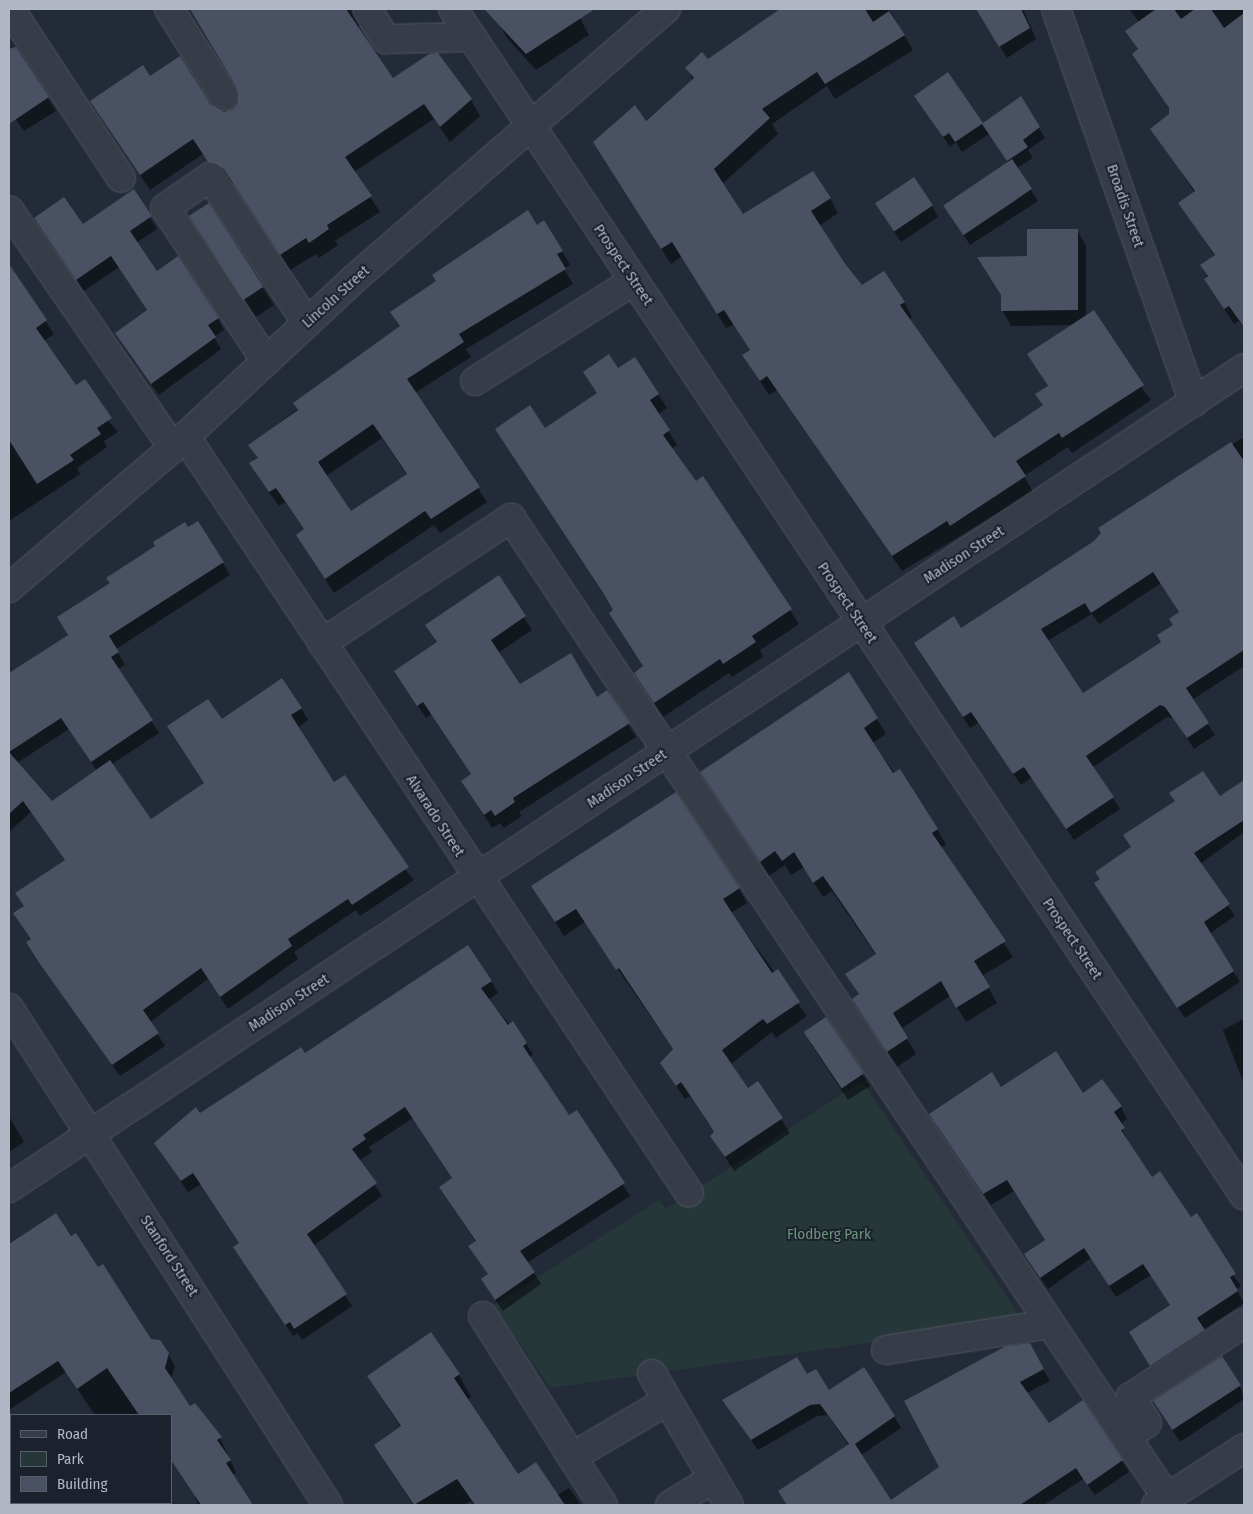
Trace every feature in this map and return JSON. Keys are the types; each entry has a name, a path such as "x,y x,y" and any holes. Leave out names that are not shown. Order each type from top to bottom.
{"street":[{"path":"10,9 121,178"},
{"path":"169,9 224,96"},
{"path":"367,9 386,39 472,37"},
{"name":"Prospect Street","path":"453,9 860,623 1244,1195"},
{"name":"Lincoln Street","path":"9,588 179,442 307,324 666,9"},
{"name":"Broadis Street","path":"1056,9 1194,404"},
{"path":"266,361 165,208 210,177 307,324"},
{"name":"Alvarado Street","path":"9,210 179,442 322,644 477,879 690,1193"},
{"path":"474,381 634,281"},
{"name":"Madison Street","path":"9,1188 860,623 1194,404 1244,368"},
{"path":"322,644 511,518 1048,1324 1126,1437 1162,1502 1244,1448"},
{"name":"Stanford Street","path":"9,1008 328,1505"},
{"path":"483,1316 603,1505"},
{"path":"1126,1437 1147,1423 1131,1397 1244,1323"},
{"path":"886,1350 1048,1324"},
{"path":"652,1374 729,1505"},
{"path":"572,1457 667,1400"},
{"path":"670,1505 713,1479"}],"green space":[{"name":"Flodberg Park","path":"862,1081 1023,1321 550,1388 494,1305 659,1200 666,1209"}],"building":[{"path":"190,9 346,9 393,78 429,54 438,53 472,99 440,127 424,104 345,157 372,196 327,225 329,229 309,243 306,238 280,255 223,168 208,162 193,139 140,175 90,101 143,65 150,76 180,56 211,105 224,112 233,109 238,103 237,88"},
{"path":"484,9 595,9 526,54"},
{"path":"780,9 865,9 873,22 889,11 905,35 825,84 817,72 762,109 770,118 714,169 743,214 813,171 831,198 811,211 846,265 862,285 884,271 905,302 900,305 994,438 1043,405 1035,394 1048,386 1027,354 1094,310 1144,385 1062,438 1059,433 1016,461 1026,476 950,526 947,521 892,556 767,376 760,381 742,355 750,350 724,310 717,314 672,242 661,249 593,142 635,105 646,121 694,78 685,68 702,52 708,59"},
{"path":"976,9 1021,9 1030,28 999,47"},
{"path":"1156,9 1174,9 1181,19 1195,9 1211,9 1224,28 1244,13 1244,327 1229,306 1224,309 1204,279 1208,276 1200,265 1215,255 1178,203 1195,191 1150,129 1169,114 1169,108 1132,54 1138,49 1125,31"},
{"path":"16,47 49,97 9,124 9,49"},
{"path":"948,72 983,123 1021,96 1040,127 1023,140 1028,147 1007,161 982,124 955,142 949,133 943,137 914,96"},
{"path":"1012,159 1032,189 963,235 943,205"},
{"path":"914,177 933,205 894,231 875,203"},
{"path":"134,189 152,216 130,231 157,271 178,256 219,318 208,325 216,337 151,384 115,333 147,310 111,256 76,280 34,218 64,197 83,224"},
{"path":"209,203 263,287 243,300 189,216"},
{"path":"528,210 537,225 544,220 563,251 557,254 566,269 459,334 464,342 407,379 480,487 431,519 425,511 325,579 296,535 304,529 276,488 269,492 249,463 258,458 248,445 298,410 293,403 400,326 390,312 436,281 432,275","holes":["373,424 407,474 351,511 318,462"]},
{"path":"1027,229 1078,229 1078,310 1001,311 1001,295 977,257 1027,256"},
{"path":"9,264 47,320 36,328 76,385 85,379 112,418 97,428 101,434 70,455 74,460 37,484 9,440"},
{"path":"609,354 618,368 635,357 659,394 650,400 670,430 663,435 696,481 703,476 792,609 752,636 756,642 723,664 720,659 654,703 634,673 643,666 609,613 613,610 604,594 495,429 530,405 545,428 597,393 583,372"},
{"path":"1231,442 1244,461 1244,650 1186,688 1209,723 1187,738 1165,707 1160,705 1086,756 1114,797 1066,829 1024,767 1013,774 971,712 963,717 914,643 954,616 961,628 1094,541 1101,533 1098,528","holes":["1153,572 1179,612 1169,619 1173,625 1157,635 1161,642 1083,693 1041,629 1085,603 1091,613"]},
{"path":"198,521 224,562 109,636 119,652 111,657 153,720 91,762 61,718 9,752 9,673 68,635 57,617 110,583 106,578 155,546 153,542 185,522 188,527"},
{"path":"499,575 526,616 491,640 520,684 571,653 597,697 607,690 630,723 513,798 515,802 495,816 491,810 484,815 461,781 471,774 423,702 417,706 394,671 437,642 425,625"},
{"path":"849,672 878,718 864,728 893,773 900,769 938,829 932,833 1006,941 974,961 990,987 956,1008 941,981 893,1013 908,1038 887,1052 852,999 859,994 845,974 876,954 848,912 823,876 813,883 794,852 782,861 775,851 760,862 700,772"},
{"path":"282,678 302,708 291,715 334,782 345,775 409,867 352,905 348,899 288,939 292,946 220,997 201,968 143,1010 159,1033 112,1065 40,964 26,942 31,939 13,913 24,906 15,893 65,860 23,801 9,814 9,752 52,801 110,760 151,819 204,783 167,726 208,699 222,719"},
{"path":"1203,771 1220,796 1244,780 1244,820 1194,853 1230,904 1204,922 1234,971 1177,1008 1094,883 1100,879 1095,872 1131,847 1123,835 1175,801 1169,793"},
{"path":"676,792 740,888 723,899 772,973 778,969 800,1002 767,1024 763,1019 722,1050 748,1088 758,1081 783,1118 725,1157 710,1136 714,1132 681,1082 676,1086 660,1063 673,1049 619,968 616,970 576,909 555,922 531,886"},
{"path":"468,945 492,981 481,988 508,1025 513,1021 527,1043 523,1046 569,1115 577,1110 625,1183 520,1251 535,1272 495,1300 481,1279 488,1274 468,1246 476,1241 439,1187 452,1178 405,1107 363,1135 366,1139 352,1149 377,1183 307,1234 347,1294 294,1329 290,1322 285,1325 233,1247 239,1243 193,1173 181,1181 154,1143 196,1107 200,1113 301,1047 305,1053"},
{"path":"826,1017 864,1073 842,1088 804,1032"},
{"path":"1056,1051 1083,1093 1102,1079 1122,1106 1114,1112 1125,1128 1121,1130 1152,1177 1160,1171 1191,1217 1197,1213 1236,1274 1230,1277 1238,1291 1197,1318 1205,1330 1150,1366 1129,1332 1170,1305 1143,1264 1109,1286 1084,1248 1040,1278 1024,1254 1045,1240 1007,1180 983,1194 929,1114 992,1072 1001,1087"},
{"path":"56,1213 71,1236 76,1233 98,1267 103,1264 151,1339 160,1340 169,1353 165,1368 190,1406 195,1403 222,1437 217,1440 231,1460 226,1463 253,1505 201,1505 172,1462 172,1414 138,1414 107,1368 77,1389 58,1361 9,1393 9,1244"},
{"path":"431,1332 460,1374 454,1378 518,1474 536,1462 565,1505 475,1505 457,1479 414,1505 374,1445 401,1426 367,1376"},
{"path":"1030,1343 1044,1369 1020,1382 1049,1423 1083,1400 1123,1460 1087,1485 1076,1468 1020,1505 787,1505 778,1491 849,1444 820,1404 810,1405 751,1440 722,1400 797,1357 807,1374 816,1369 829,1390 864,1367 895,1416 855,1444 891,1500 939,1467 904,1401 1006,1346"},
{"path":"1222,1356 1241,1385 1172,1430 1153,1401"}]}
